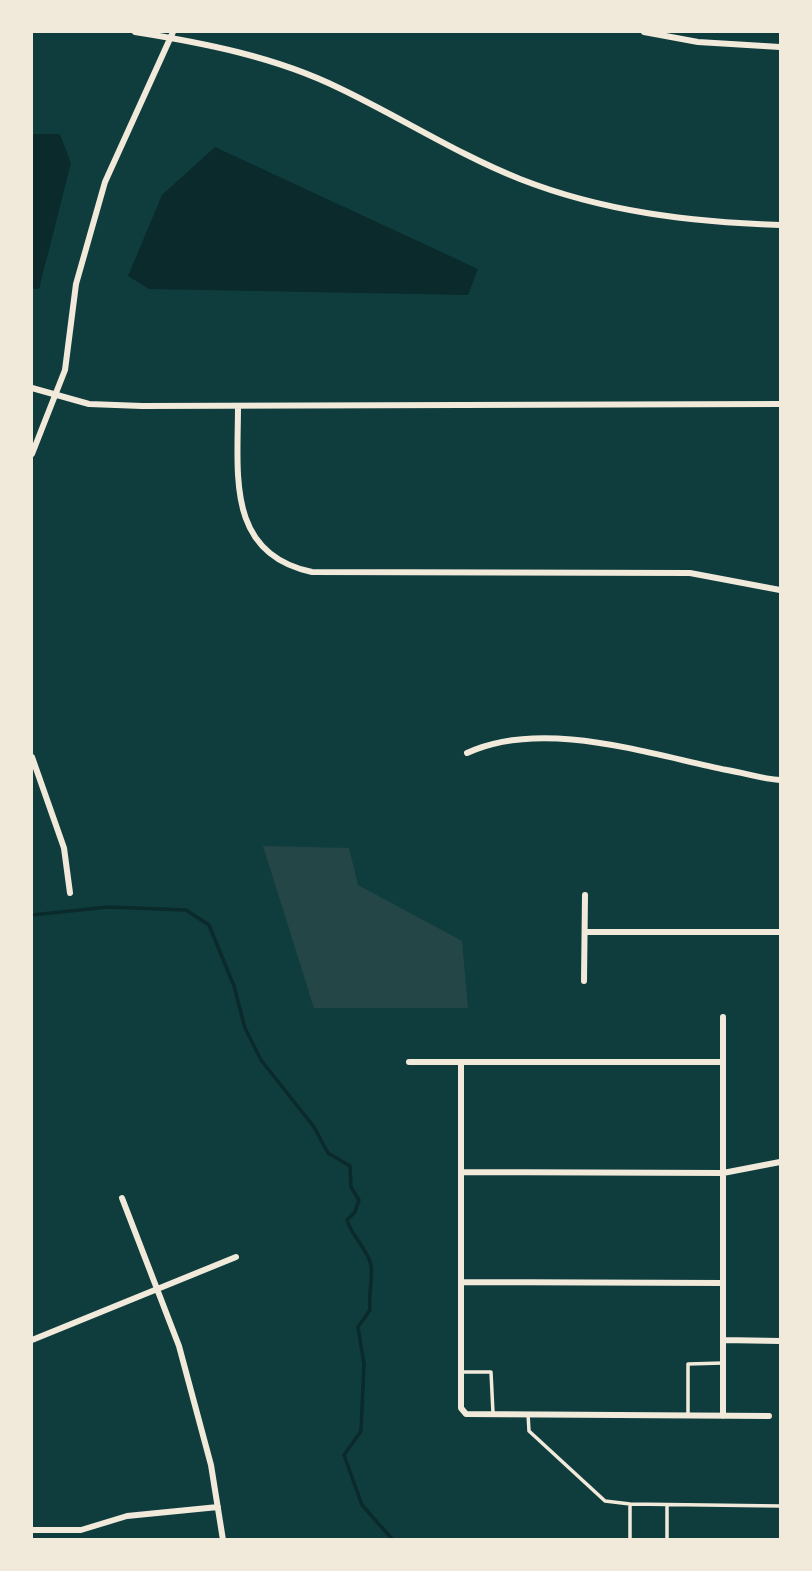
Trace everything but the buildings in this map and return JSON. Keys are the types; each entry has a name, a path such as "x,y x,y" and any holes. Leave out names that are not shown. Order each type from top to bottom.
{"street":[{"path":"135,32 171,34 229,49 338,87 457,152 521,179 591,203 701,223 780,225"},
{"path":"644,32 698,42 780,47"},
{"path":"32,454 65,370 76,284 105,182 171,34"},
{"path":"32,388 89,404 780,404"},
{"path":"238,406 238,478 244,517 263,549 278,561 293,568 312,572 691,573 780,590"},
{"path":"467,753 487,743 511,739 573,739 780,780"},
{"path":"32,757 61,835 70,893"},
{"path":"584,981 585,895"},
{"path":"585,932 780,932"},
{"path":"723,1017 723,1416"},
{"path":"409,1062 723,1062"},
{"path":"461,1062 461,1408 473,1416 769,1416"},
{"path":"461,1172 723,1173 780,1162"},
{"path":"122,1198 179,1346 198,1411 223,1539"},
{"path":"32,1340 236,1257"},
{"path":"461,1282 723,1283"},
{"path":"723,1340 780,1341"},
{"path":"32,1530 81,1530 127,1516 218,1507"},
{"path":"67,1530 67,1539"}],"lane":[{"path":"688,1416 688,1364 723,1363"},
{"path":"461,1372 491,1372 493,1415"},
{"path":"528,1414 529,1432 605,1501 630,1504 780,1506"},
{"path":"630,1504 630,1539"},
{"path":"667,1505 667,1539"}],"shaded area":[{"path":"32,134 60,134 71,163 39,289 32,289"},
{"path":"215,147 478,269 468,295 149,289 128,276 162,195"},
{"path":"263,846 349,848 358,885 462,941 468,1008 314,1008"}],"waterway":[{"path":"32,915 108,907 186,910 209,925 234,986 245,1028 261,1060 314,1127 328,1153 350,1166 351,1187 359,1200 355,1212 347,1220 369,1259 371,1276 370,1310 358,1327 364,1364 361,1431 344,1455 362,1505 393,1540"}]}
